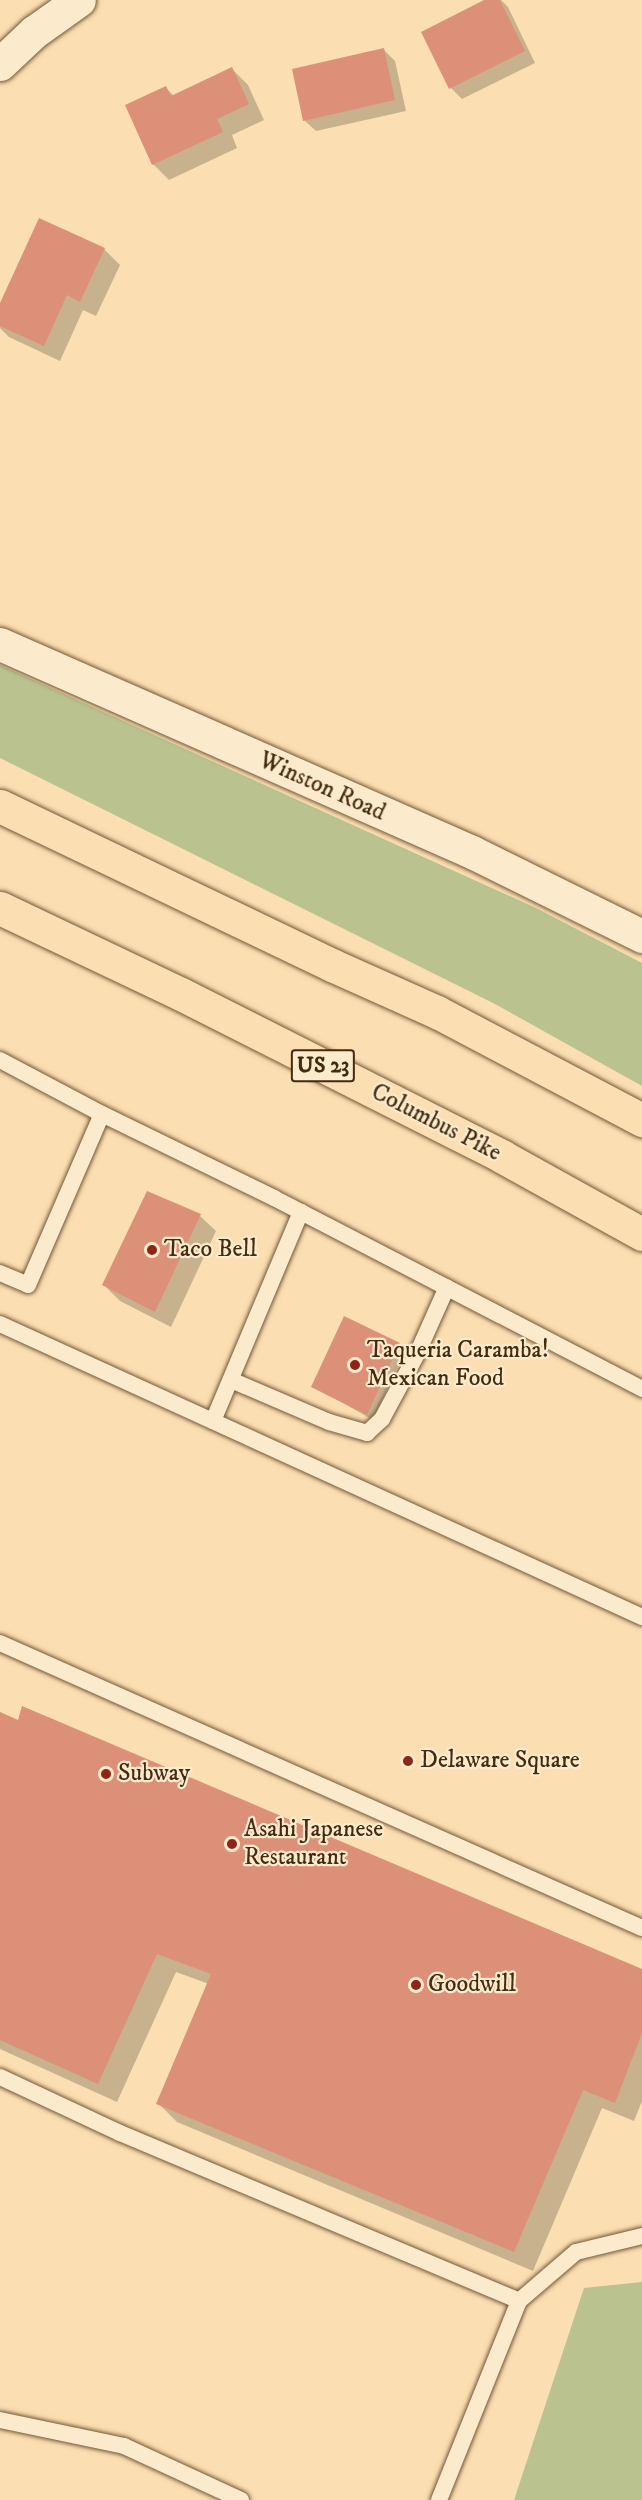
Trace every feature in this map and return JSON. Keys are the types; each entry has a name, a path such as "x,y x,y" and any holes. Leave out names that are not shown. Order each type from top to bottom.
{"highway":[{"path":"0,806 333,966 437,1012 642,1120"},
{"name":"Columbus Pike","path":"0,908 182,994 493,1152 642,1234"}],"street":[{"path":"0,64 34,32 79,0"},
{"name":"Winston Road","path":"0,644 472,852 642,936"}],"lane":[{"path":"0,1060 102,1114 301,1212 642,1389"},
{"path":"0,1274 28,1285 102,1114"},
{"path":"213,1421 301,1212"},
{"path":"231,1380 329,1422 367,1433 382,1419 417,1354 447,1287"},
{"path":"0,1324 642,1617"},
{"path":"0,1643 642,1928"},
{"path":"0,2077 120,2133 519,2301"},
{"path":"439,2500 519,2301 576,2252 642,2236"},
{"path":"0,2420 124,2446 241,2500"}],"green space":[{"path":"0,665 536,908 642,963 642,1086 495,1004 0,758"},
{"path":"642,2282 642,2500 514,2500 584,2288"}],"building":[{"path":"484,0 500,0 525,51 449,89 421,32"},
{"path":"384,48 395,100 303,121 292,69"},
{"path":"232,67 249,104 217,119 223,132 152,165 125,105 166,86 171,96"},
{"path":"39,218 105,248 80,302 67,295 44,346 0,326 0,303"},
{"name":"Taco Bell","path":"147,1191 201,1214 155,1312 102,1285"},
{"name":"Taqueria Caramba! Mexican Food","path":"344,1316 400,1343 367,1415 311,1387"},
{"path":"22,1706 642,1969 642,2033 615,2103 583,2090 514,2252 156,2104 211,1974 157,1954 98,2084 0,2040 0,1712 18,1720"}],"place":[{"name":"Taco Bell","path":"152,1250"},
{"name":"Taqueria Caramba! Mexican Food","path":"355,1365"},
{"name":"Delaware Square","path":"408,1761"},
{"name":"Subway","path":"106,1774"},
{"name":"Asahi Japanese Restaurant","path":"232,1844"},
{"name":"Goodwill","path":"416,1985"}]}
